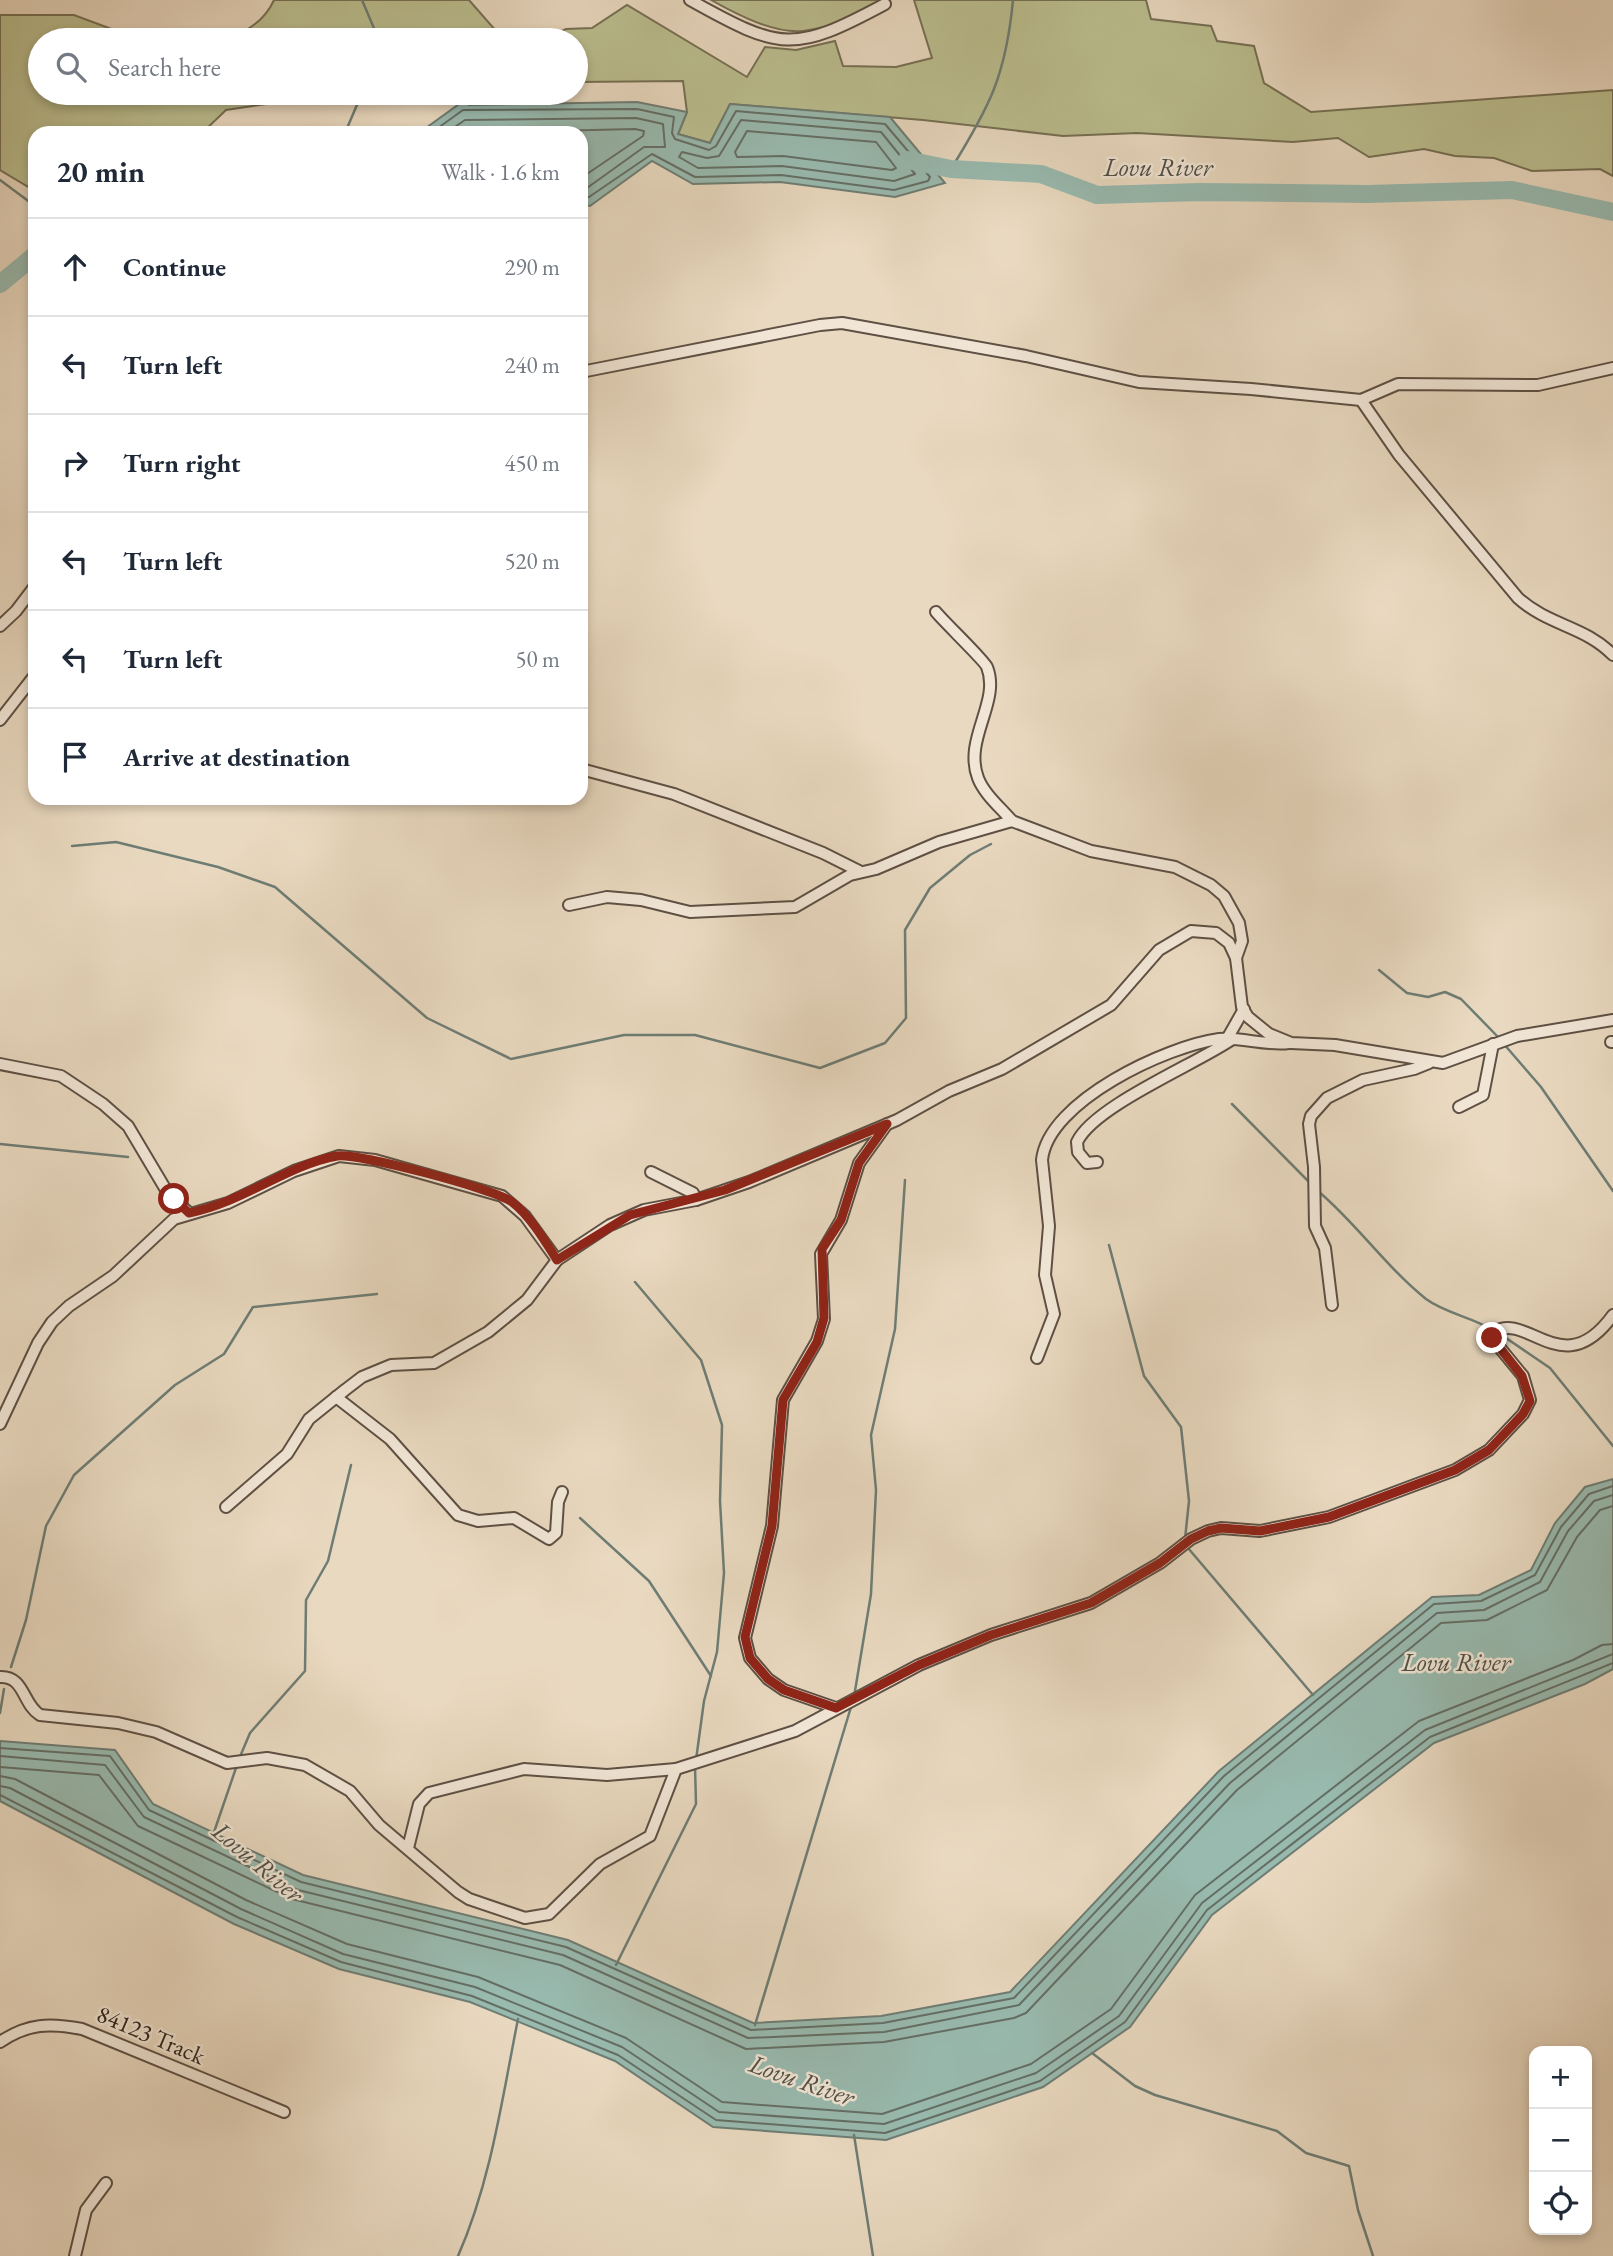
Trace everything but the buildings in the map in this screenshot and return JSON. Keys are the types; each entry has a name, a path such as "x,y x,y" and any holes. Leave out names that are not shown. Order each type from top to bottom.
{"street":[{"path":"690,0 747,29 771,38 796,41 820,37 885,4"},
{"path":"588,371 820,325 842,324 1014,353 1139,382 1361,400 1398,384 1538,385 1613,368"},
{"path":"1361,400 1415,475 1518,598 1540,617 1593,637 1613,655"},
{"path":"0,626 28,595"},
{"path":"936,612 987,667 992,687 977,735 975,770 983,789 1012,821 1091,851 1175,867 1211,886 1224,896 1239,923 1242,941 1236,958"},
{"path":"0,720 28,684"},
{"path":"588,771 694,801 751,827 823,853 859,871"},
{"path":"569,905 607,897 641,900 690,912 728,908 781,909 804,903 859,871 876,869 939,842 1012,821"},
{"path":"226,1507 287,1454 309,1419 336,1397 375,1371 391,1365 434,1363 478,1338 527,1300 557,1260 630,1215 696,1200 749,1182 887,1124 949,1091 1002,1069 1057,1034 1103,1010 1122,995 1154,956 1176,937 1198,929 1216,933 1229,943 1236,958 1244,1009 1257,1026 1291,1043"},
{"path":"1097,1161 1087,1163 1078,1152 1077,1142 1087,1128 1158,1080 1229,1039 1244,1009"},
{"path":"1332,1305 1325,1248 1315,1226 1314,1167 1309,1124 1311,1116 1326,1098 1363,1080 1429,1063 1458,1059 1493,1044 1558,1027 1613,1020"},
{"path":"1037,1358 1054,1314 1044,1262 1049,1226 1042,1160 1046,1142 1064,1120 1109,1083 1166,1054 1229,1039 1268,1044 1335,1045 1429,1063"},
{"path":"1460,1107 1483,1095 1493,1044"},
{"path":"0,1064 61,1076 103,1104 128,1126 169,1195 189,1213"},
{"path":"836,1708 784,1690 768,1679 750,1658 745,1637 772,1526 783,1400 817,1342 824,1318 822,1249 841,1220 859,1163 887,1124"},
{"path":"0,1424 38,1343 52,1322 69,1306 113,1276 174,1219 228,1203 294,1171 339,1156 356,1158 502,1196 525,1216 557,1260"},
{"path":"651,1172 693,1193 696,1200"},
{"path":"408,1848 419,1804 429,1793 524,1769 607,1774 676,1769 795,1731 919,1665 991,1635 1047,1619 1101,1598 1160,1563 1191,1539 1208,1531 1221,1528 1260,1531 1329,1517 1473,1461 1506,1433 1523,1414 1530,1401 1522,1376 1494,1342 1494,1332 1510,1329 1555,1344 1575,1346 1594,1336 1613,1315"},
{"path":"336,1397 390,1439 451,1508 466,1519 489,1521 514,1518 549,1539 556,1533 558,1502 562,1492"},
{"path":"0,1677 9,1677 19,1684 34,1711 40,1715 118,1723 156,1732 227,1763 267,1758 305,1765 350,1791 379,1825 469,1899 525,1918 542,1918 557,1908 600,1864 650,1836 676,1769"},
{"name":"84123 Track","path":"0,2042 29,2026 53,2024 82,2029 284,2112"},
{"path":"75,2256 86,2210 106,2183"}],"green space":[{"path":"274,0 469,0 494,28 248,28 270,8"},
{"path":"711,0 890,0 848,19 814,29 792,31 756,22"},
{"path":"914,0 1146,0 1151,19 1211,26 1217,41 1254,46 1264,83 1311,112 1613,90 1613,176 1600,169 1532,171 1494,158 1455,156 1424,149 1369,157 1338,138 1293,142 1137,133 1063,136 923,120 730,104 710,143 678,134 687,112 683,81 588,82 588,28 627,5 747,77 765,47 796,50 835,41 843,66 896,67 932,58"},
{"path":"0,15 74,15 109,28 28,28 28,105 260,105 226,110 209,126 28,126 28,187 0,170"}],"water":[{"path":"637,102 687,112 678,134 710,143 730,104 890,117 945,183 895,197 780,182 693,184 652,161 590,206 588,126 429,126 458,105 588,105 588,103"},
{"name":"Lovu River","path":"1613,1479 1613,1669 1585,1684 1434,1743 1212,1915 1130,2027 1043,2087 886,2140 713,2127 615,2061 470,2002 339,1969 234,1924 0,1801 0,1741 115,1750 153,1804 303,1875 568,1940 753,2023 881,2016 1010,1992 1219,1771 1432,1597 1479,1595 1531,1570 1555,1523 1585,1487"}],"waterway":[{"path":"362,0 374,28"},
{"path":"951,169 986,108 1001,70 1013,0"},
{"path":"348,126 357,105"},
{"name":"Lovu River","path":"907,160 951,169 1041,174 1097,195 1201,192 1367,194 1512,190 1613,212"},
{"path":"0,180 28,201"},
{"name":"Lovu River","path":"0,284 28,261"},
{"path":"72,846 116,842 218,867 275,887 427,1018 511,1059 624,1035 695,1035 820,1068 885,1043 906,1018 905,930 930,888 970,855 991,844"},
{"path":"1379,970 1407,993 1428,997 1445,992 1461,999 1499,1038"},
{"path":"1503,1043 1541,1087 1613,1191"},
{"path":"1232,1104 1311,1184"},
{"path":"0,1144 128,1157"},
{"path":"854,1697 871,1594 876,1490 871,1435 895,1329 905,1180"},
{"path":"1318,1191 1411,1287 1426,1299 1491,1329"},
{"path":"1109,1245 1144,1376 1181,1427 1189,1501 1185,1539"},
{"path":"635,1282 701,1360 722,1425 720,1501 724,1573 717,1652 704,1701 696,1760"},
{"path":"11,1667 26,1620 46,1526 74,1475 175,1385 224,1354 253,1307 377,1294"},
{"path":"1506,1338 1550,1368 1613,1446"},
{"path":"239,1759 250,1733 305,1671 306,1600 328,1561 351,1465"},
{"path":"580,1518 649,1581 711,1676"},
{"path":"1188,1548 1313,1695"},
{"path":"0,1713 4,1689"},
{"path":"755,2025 851,1707"},
{"path":"213,1835 237,1765"},
{"path":"616,1965 696,1804 695,1766"},
{"path":"458,2256 487,2169 518,2019"},
{"path":"1092,2053 1135,2086 1155,2095 1277,2131 1306,2153 1349,2166 1358,2210 1373,2256"},
{"path":"854,2135 873,2256"}],"route":[{"path":"174,1199 189,1213 228,1203 294,1171 339,1156 374,1160 484,1189 513,1202 557,1260 630,1215 696,1200 749,1182 887,1124 862,1156 841,1220 822,1249 824,1318 817,1342 785,1392 781,1409 780,1455 772,1526 746,1621 746,1649 757,1668 768,1679 784,1690 836,1708 874,1686 991,1635 1069,1612 1110,1594 1160,1563 1191,1539 1208,1531 1221,1528 1260,1531 1286,1528 1329,1517 1473,1461 1506,1433 1523,1414 1530,1401 1518,1369 1492,1338"}]}
